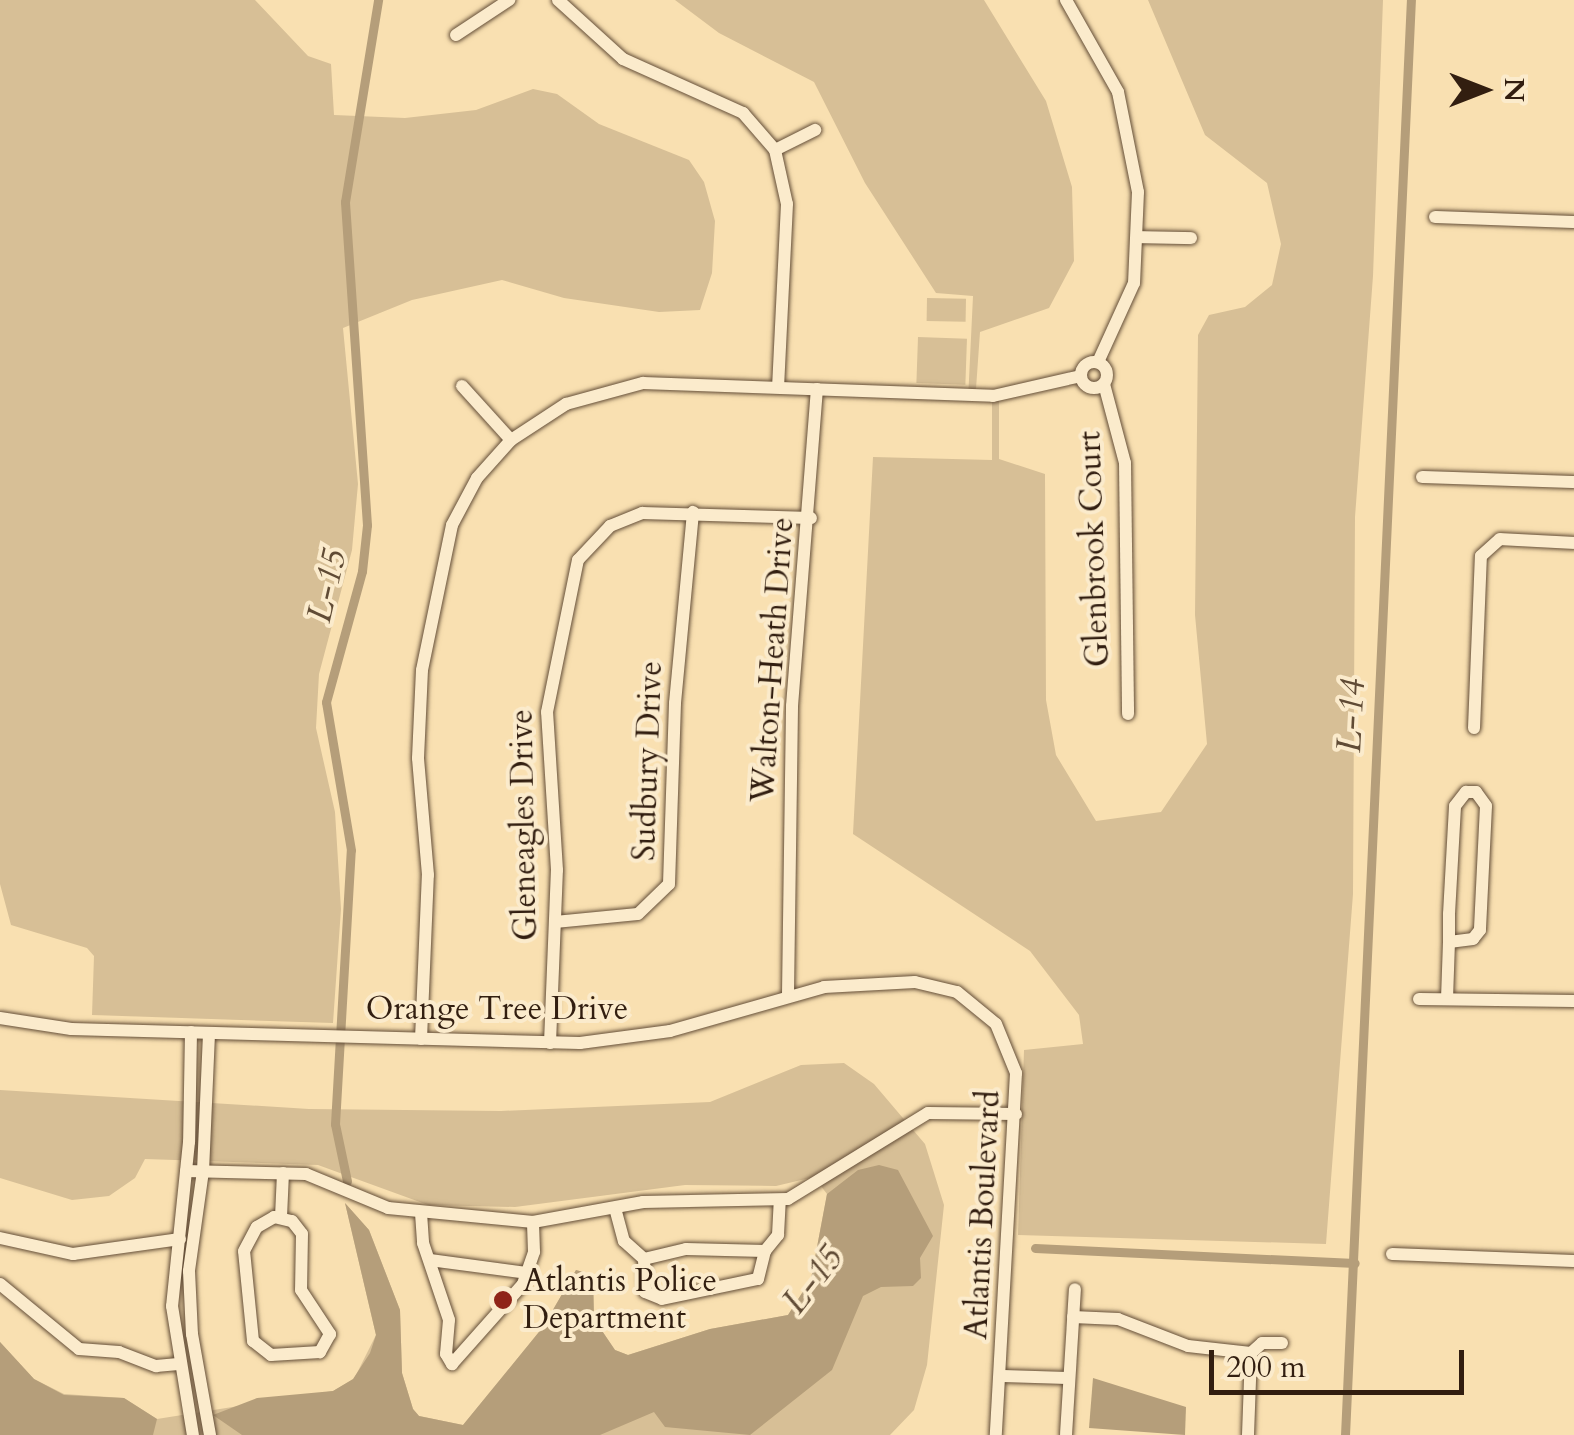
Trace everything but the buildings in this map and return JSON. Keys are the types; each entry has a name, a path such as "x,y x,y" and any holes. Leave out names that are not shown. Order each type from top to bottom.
{"street":[{"path":"456,34 508,0"},
{"path":"558,0 623,59 743,113 776,150 787,204 778,387"},
{"path":"1066,0 1102,56 1126,116 1136,166 1138,237 1128,302 1098,362 1085,366 1081,376"},
{"path":"776,150 815,130"},
{"path":"1435,217 1574,222"},
{"path":"1138,237 1191,238"},
{"path":"1081,376 1089,388 1104,384 1107,372 1098,362"},
{"path":"422,1040 428,875 418,758 422,670 452,525 477,478 511,440 566,404 627,384 993,396 1081,376"},
{"name":"Glenbrook Court","path":"1104,384 1124,449 1128,714"},
{"path":"462,386 511,440"},
{"name":"Walton-Heath Drive","path":"788,994 792,706 811,518 817,389"},
{"path":"1422,477 1574,482"},
{"name":"Gleneagles Drive","path":"550,1043 555,922 547,712 572,573 590,544 622,520 656,511 811,518"},
{"name":"Sudbury Drive","path":"555,922 638,914 669,884 674,703 693,512"},
{"path":"1474,728 1480,556 1500,538 1574,543"},
{"path":"1448,1000 1449,942 1455,806 1466,792 1476,792 1486,806 1480,930 1473,939 1449,942"},
{"name":"Orange Tree Drive","path":"0,1018 71,1030 550,1043 670,1031 788,994 915,982 957,992 981,1008"},
{"path":"1419,999 1574,1002"},
{"name":"Atlantis Boulevard","path":"981,1008 1009,1046 1016,1114 1003,1376 996,1435"},
{"path":"191,1032 186,1171 175,1238 172,1306 193,1435"},
{"path":"209,1034 204,1171 192,1240 189,1308 210,1435"},
{"path":"186,1171 325,1178 375,1205 533,1222 682,1200 780,1200 811,1190 928,1113 1016,1114"},
{"path":"281,1217 283,1173"},
{"path":"616,1208 624,1240 644,1260 645,1292 662,1299 752,1282 762,1274 765,1252 778,1236 780,1200"},
{"path":"420,1212 449,1320 446,1354 452,1364 528,1273 533,1222"},
{"path":"281,1217 302,1234 301,1290 330,1334 320,1352 272,1355 251,1335 244,1251 257,1227 281,1217"},
{"path":"0,1238 73,1254 175,1238 192,1240"},
{"path":"644,1260 686,1249 765,1252"},
{"path":"1392,1254 1574,1260"},
{"path":"430,1260 528,1273"},
{"path":"0,1284 79,1349 119,1352 156,1366 180,1364"},
{"path":"1066,1435 1075,1289"},
{"path":"1073,1316 1118,1319 1188,1346 1251,1353"},
{"path":"1248,1435 1251,1353 1262,1343 1282,1343"},
{"path":"1003,1376 1067,1378"}],"shaded area":[{"path":"0,0 255,0 308,56 331,64 334,115 405,118 476,110 533,89 557,94 599,124 689,160 704,182 715,221 712,273 700,310 659,312 564,298 502,280 412,300 343,328 358,484 352,550 319,674 316,728 335,812 341,909 333,1023 92,1015 94,956 87,948 11,925 0,884"},
{"path":"675,0 984,0 1046,101 1072,187 1074,261 1049,308 980,332 976,389 999,391 999,459 1045,474 1046,700 1056,755 1096,821 1161,812 1207,744 1195,615 1198,335 1209,315 1245,307 1272,285 1281,244 1267,183 1205,135 1148,0 1383,0 1373,276 1355,517 1353,894 1326,1244 1018,1235 1024,1050 1083,1044 1079,1015 1030,951 853,834 873,457 992,460 992,402 968,400 973,296 936,293 865,183 814,82 719,33"},
{"path":"927,298 966,299 966,322 927,321"},
{"path":"918,337 967,339 965,385 916,383"},
{"path":"844,1063 874,1084 925,1144 944,1205 927,1365 914,1410 890,1435 0,1435 0,1342 34,1379 64,1394 124,1398 157,1419 333,1391 354,1379 376,1335 345,1203 369,1230 400,1310 402,1373 413,1409 419,1416 463,1425 543,1327 576,1270 593,1275 594,1319 615,1350 628,1355 710,1329 788,1315 811,1279 827,1194 814,1177 776,1186 685,1185 515,1207 428,1205 318,1165 145,1159 135,1178 109,1196 72,1200 0,1178 0,1090 309,1109 501,1111 710,1102 801,1065"}],"water":[{"path":"879,1165 898,1170 933,1236 920,1258 921,1278 913,1286 881,1287 863,1296 832,1370 750,1435 665,1427 654,1412 600,1435 242,1435 213,1415 257,1398 333,1391 353,1379 370,1353 376,1335 345,1203 369,1230 400,1310 402,1373 413,1409 419,1416 463,1425 543,1327 576,1270 593,1275 594,1319 615,1350 628,1355 710,1329 788,1315 811,1279 827,1194 858,1170"},
{"path":"0,1342 34,1379 64,1395 124,1398 157,1419 153,1435 0,1435"},
{"path":"1093,1378 1186,1407 1185,1435 1089,1428"}],"waterway":[{"name":"L-15","path":"347,1181 335,1124 351,850 326,702 362,571 367,525 345,202 378,0"},
{"name":"L-14","path":"1345,1435 1411,0"},
{"name":"L-15","path":"1035,1248 1355,1263"}],"place":[{"name":"Atlantis Police Department","path":"503,1300"}]}
